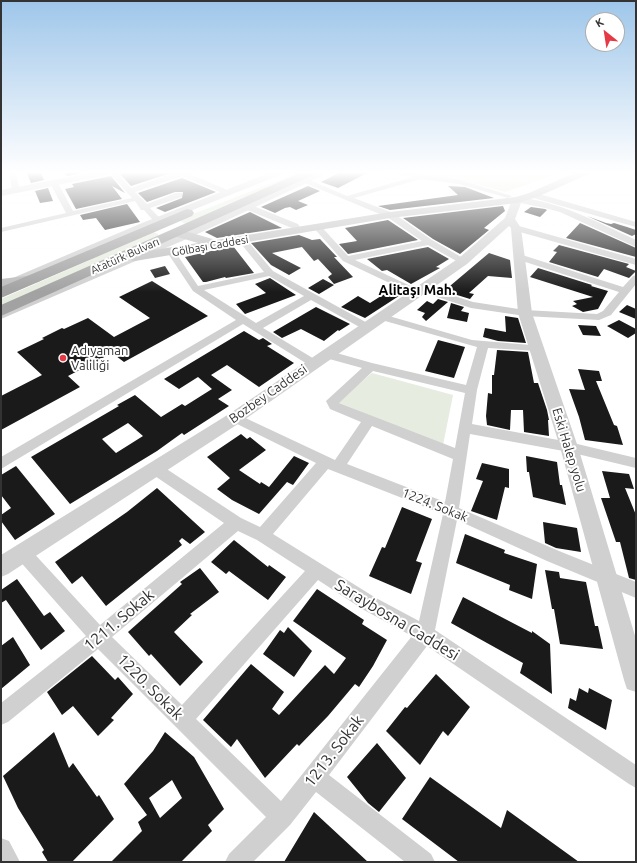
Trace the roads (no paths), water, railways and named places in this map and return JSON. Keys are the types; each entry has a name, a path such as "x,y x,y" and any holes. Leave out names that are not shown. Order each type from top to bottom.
{"highway":[{"name":"Atatürk Bulvarı","path":"1,293 158,222 187,211"},
{"name":"Atatürk Bulvarı","path":"1,314 229,211"},
{"path":"158,222 181,234"}],"main road":[{"name":"Gölbaşı Caddesi","path":"135,257 218,245 316,227 425,211"},
{"path":"181,234 218,245"},
{"path":"1,282 34,279"}],"street":[{"path":"1,230 83,211"},
{"path":"147,211 158,222"},
{"path":"1,288 183,211"},
{"path":"1,314 135,257 181,234 237,211"},
{"path":"258,211 294,226 298,230"},
{"path":"378,211 390,216 429,242 463,261"},
{"name":"Bozbey Caddesi","path":"3,563 23,553 154,468 235,418 312,363 421,291 513,224 516,211"},
{"path":"565,211 636,244"},
{"path":"581,211 636,225"},
{"path":"513,224 636,262"},
{"name":"Eski Halep yolu","path":"513,224 525,313 538,348 569,447 636,680"},
{"path":"316,227 346,259 421,291 471,305 525,313 599,317 607,313 636,279"},
{"path":"242,240 270,273 367,327"},
{"path":"346,259 429,242"},
{"path":"172,252 196,289 312,363"},
{"path":"518,257 625,292"},
{"path":"196,289 270,273"},
{"path":"255,328 311,296"},
{"path":"382,317 429,332 483,345 538,348"},
{"path":"1,464 243,320"},
{"path":"424,634 451,511 471,390 483,345"},
{"path":"326,354 371,367 471,390"},
{"path":"371,367 332,403 336,408 460,456"},
{"name":"1224. Sokak","path":"235,418 332,464 451,511 606,579 636,590"},
{"path":"262,535 332,464 369,421"},
{"path":"465,428 569,447 636,462"},
{"name":"Saraybosna Caddesi","path":"154,468 236,522 262,535 370,604 424,634 636,777"},
{"name":"1211. Sokak","path":"1,715 99,637 236,522"},
{"name":"1220. Sokak","path":"23,553 99,637 282,817"},
{"path":"183,720 316,570"},
{"name":"1213. Sokak","path":"236,862 282,817 424,634"},
{"path":"314,777 423,862"},
{"path":"1,849 8,862"}],"place":[{"name":"Adıyaman Valiliği","path":"63,358"}],"district":[{"name":"Alitaşı Mah.","path":"417,290"}]}
